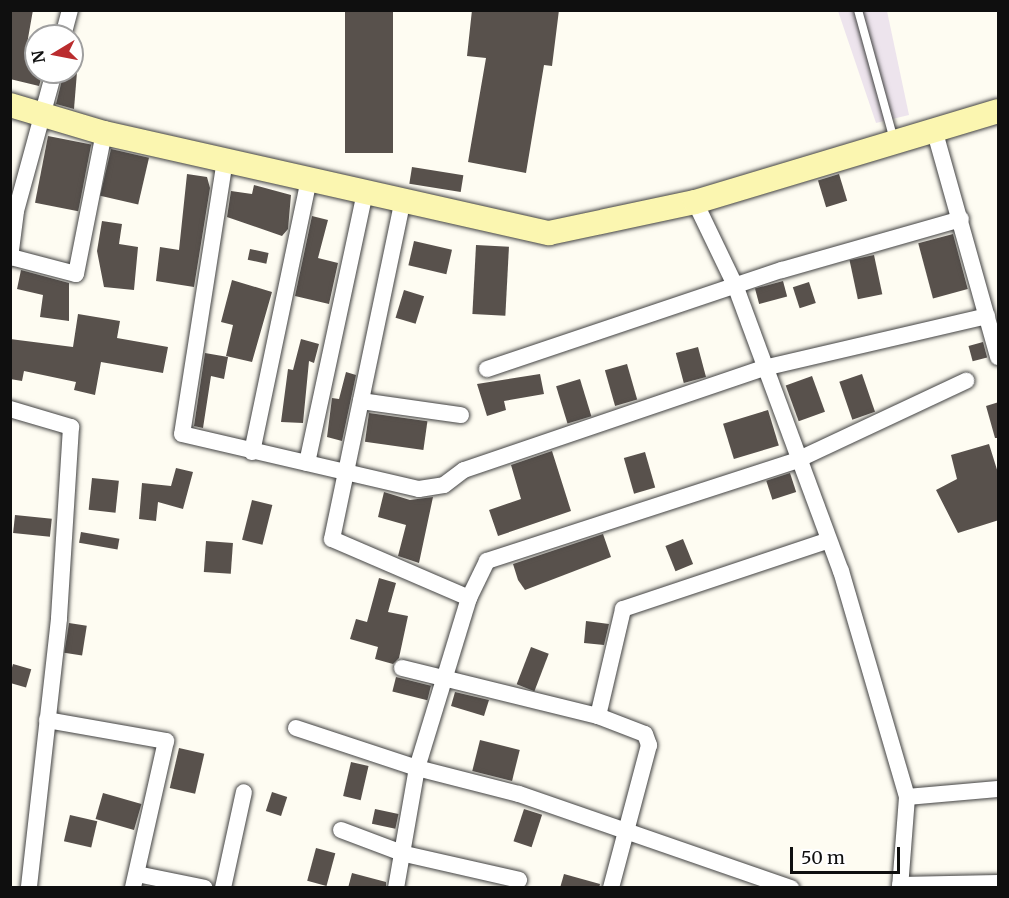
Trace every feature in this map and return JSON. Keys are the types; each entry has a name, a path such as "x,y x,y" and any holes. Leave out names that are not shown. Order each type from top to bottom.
{"street":[{"path":"51,84 13,220 11,257 76,274 104,133"},
{"path":"10,105 43,117 104,133 549,233 695,202 894,140 999,111"},
{"path":"934,129 999,357"},
{"path":"225,160 182,434 252,452 431,489 509,454 764,368 987,316"},
{"path":"252,452 309,179"},
{"path":"307,463 365,192"},
{"path":"403,200 332,538 469,598"},
{"path":"695,202 735,285 826,541 841,571 907,797 900,886 999,883"},
{"path":"488,369 735,285 961,219"},
{"path":"396,888 405,854 417,768 448,675 469,598 487,561 797,460 966,381"},
{"path":"361,401 461,415"},
{"path":"10,409 71,427 47,720 29,888"},
{"path":"598,716 623,609 826,541"},
{"path":"402,668 448,675 540,706 598,716 648,738 611,888"},
{"path":"47,720 166,741 135,881 205,888"},
{"path":"296,728 417,768 519,794 791,888"},
{"path":"907,797 999,789"},
{"path":"223,888 244,792"},
{"path":"341,830 405,854 519,880"}],"lane":[{"path":"858,10 894,140"}],"shaded area":[{"path":"838,11 887,11 909,115 876,123"}],"building":[{"path":"10,10 33,10 31,24 24,24 24,82 10,79"},
{"path":"345,10 393,10 393,153 345,153"},
{"path":"472,10 559,10 552,66 544,65 526,173 468,162 486,58 467,56"},
{"path":"61,84 76,84 74,109 56,104"},
{"path":"48,136 91,144 78,211 35,203"},
{"path":"111,149 149,158 138,205 100,196"},
{"path":"412,167 463,175 461,192 409,184"},
{"path":"187,174 207,177 210,188 194,287 156,281 160,247 179,250"},
{"path":"839,174 847,201 826,207 818,180"},
{"path":"254,185 291,195 288,229 282,236 227,217 231,191 252,194"},
{"path":"312,216 328,220 318,258 338,263 329,304 295,296"},
{"path":"102,221 122,224 119,244 138,247 134,290 104,287 97,251"},
{"path":"953,234 968,289 933,298 918,243"},
{"path":"414,241 452,250 446,274 408,265"},
{"path":"476,245 509,247 505,316 472,314"},
{"path":"250,249 269,253 266,264 248,260"},
{"path":"874,255 882,294 858,299 850,260"},
{"path":"21,270 69,283 69,321 40,317 43,295 17,289"},
{"path":"232,280 272,292 252,362 226,356 233,325 221,322"},
{"path":"783,281 787,296 759,304 755,289"},
{"path":"809,282 816,303 800,308 793,287"},
{"path":"404,290 424,296 416,324 396,318"},
{"path":"78,314 120,321 117,338 168,347 163,373 101,362 95,395 74,390 76,382 24,371 22,381 10,379 10,339 73,347"},
{"path":"301,339 319,344 314,363 309,361 303,423 281,422 288,369 293,370"},
{"path":"983,342 987,357 973,361 969,346"},
{"path":"698,347 706,377 684,383 676,353"},
{"path":"205,353 228,357 224,379 211,376 203,428 194,426"},
{"path":"627,364 637,400 615,406 605,370"},
{"path":"346,372 356,375 342,441 327,437 332,398 339,399"},
{"path":"540,374 544,394 504,401 506,410 487,416 477,384"},
{"path":"862,374 875,412 852,420 839,382"},
{"path":"812,376 825,412 799,421 786,386"},
{"path":"580,379 591,416 567,424 556,386"},
{"path":"999,402 999,438 995,438 986,406"},
{"path":"768,410 779,445 734,459 723,424"},
{"path":"369,413 427,421 423,450 365,442"},
{"path":"989,444 999,476 999,520 958,533 936,490 957,479 951,455"},
{"path":"552,451 571,511 498,536 489,510 521,499 511,465"},
{"path":"645,452 655,488 634,494 624,458"},
{"path":"176,468 193,472 183,509 158,502 156,521 139,519 142,483 171,486"},
{"path":"790,473 796,492 772,500 766,481"},
{"path":"92,478 119,481 116,513 89,510"},
{"path":"384,492 410,500 433,497 419,563 398,556 406,525 378,517"},
{"path":"252,500 272,505 262,545 242,540"},
{"path":"15,515 52,519 50,537 13,533"},
{"path":"81,532 119,539 117,550 79,543"},
{"path":"603,534 611,557 525,590 518,580 513,564"},
{"path":"683,539 693,564 675,571 665,546"},
{"path":"206,541 233,543 231,574 204,572"},
{"path":"379,578 396,583 388,612 408,616 399,658 393,664 375,659 378,647 350,639 356,619 367,622"},
{"path":"586,621 609,624 604,645 584,643"},
{"path":"69,623 87,626 82,655 64,653"},
{"path":"531,647 549,654 534,691 517,684"},
{"path":"13,664 31,669 26,688 10,683"},
{"path":"396,677 431,686 427,700 392,692"},
{"path":"455,692 489,700 484,716 451,706"},
{"path":"480,740 520,750 512,781 472,771"},
{"path":"179,748 204,754 195,794 170,788"},
{"path":"351,762 369,766 361,800 343,796"},
{"path":"272,792 287,797 281,816 266,811"},
{"path":"103,793 141,804 134,830 96,819"},
{"path":"375,809 398,814 395,829 372,824"},
{"path":"524,809 542,815 532,847 513,841"},
{"path":"70,815 97,821 91,848 64,841"},
{"path":"316,848 335,853 327,886 307,881"},
{"path":"352,873 386,882 386,888 348,888"},
{"path":"564,874 600,884 599,888 560,888"}]}
